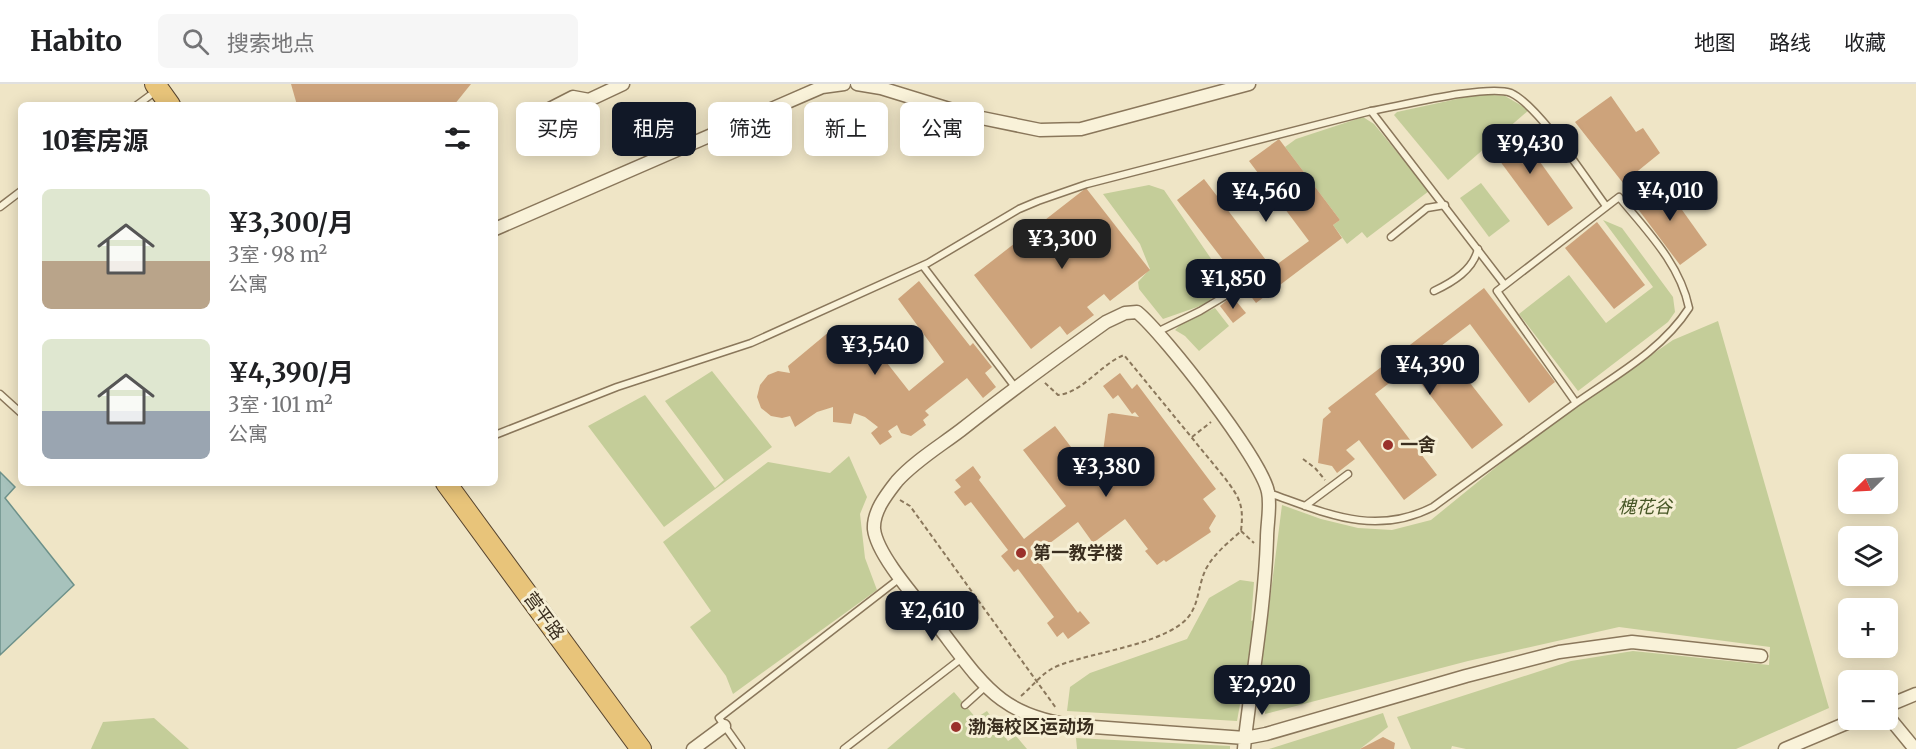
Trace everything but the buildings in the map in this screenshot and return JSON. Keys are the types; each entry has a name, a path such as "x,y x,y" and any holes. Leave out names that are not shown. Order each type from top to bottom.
{"highway":[{"name":"营平路","path":"448,486 641,749"}],"street":[{"path":"563,102 573,97 589,100 623,84"},
{"path":"498,228 822,87 844,84"},
{"path":"857,84 881,88 972,116 1040,130 1081,129 1249,84"},
{"path":"1244,743 1266,563 1269,493 1244,446 1157,332 1137,312 1125,313 1106,322 1036,372 899,480 881,502 874,528 879,544 900,578 963,658 1001,700 1024,714 1069,725 1244,743 1266,734 1466,676 1559,652 1632,642 1761,656"},
{"path":"1898,701 1916,694"},
{"path":"693,749 724,726"},
{"path":"1898,728 1915,749"},
{"path":"1785,749 1807,745 1838,729"}],"lane":[{"path":"498,434 617,387 751,343 923,266 1018,209 1087,184 1371,111 1486,90 1511,93 1538,115 1606,206"},
{"path":"143,102 161,93"},
{"path":"1371,111 1504,284"},
{"path":"0,207 18,193"},
{"path":"1269,493 1305,506 1379,523 1414,516 1433,507 1663,342 1689,309 1685,289 1649,233 1619,197 1497,291 1576,403"},
{"path":"1391,237 1427,208 1445,205"},
{"path":"1434,291 1470,267 1476,258 1478,249"},
{"path":"923,266 1016,387"},
{"path":"1157,332 1230,293"},
{"path":"0,393 18,410"},
{"path":"1305,506 1348,474"},
{"path":"741,749 719,718 900,578"},
{"path":"844,749 963,658"},
{"path":"965,705 986,685"}],"path":[{"path":"1001,700 1017,699 1035,680 1058,665 1145,641 1180,625 1194,611 1205,570 1214,556 1241,531 1243,510 1237,494 1124,354 1110,361 1070,394 1058,395 1036,372"},
{"path":"1192,437 1220,414"},
{"path":"1303,459 1315,468 1330,487"},
{"path":"889,493 909,506 1069,725"}],"green space":[{"path":"1480,94 1505,96 1529,110 1448,180 1394,115 1397,112"},
{"path":"1363,117 1374,124 1429,191 1367,238 1362,232 1347,244 1333,225 1340,220 1285,147 1296,139"},
{"path":"1481,183 1510,221 1489,237 1460,198"},
{"path":"1149,185 1164,190 1229,285 1203,305 1163,319 1139,289 1138,282 1150,269 1140,244 1103,194"},
{"path":"1603,220 1622,228 1673,297 1675,312 1668,322 1578,391 1519,314 1569,275 1606,323 1653,287"},
{"path":"1215,308 1229,326 1199,351 1185,336 1175,330 1181,324"},
{"name":"槐花谷","path":"1718,321 1829,708 1736,749 1466,749 1452,746 1451,749 1411,749 1397,717 1571,661 1633,651 1769,665 1770,647 1619,627 1468,661 1265,714 1266,671 1246,671 1237,721 1067,711 1070,687 1090,673 1187,639 1209,598 1240,580 1254,582 1251,621 1268,615 1282,505 1321,519 1358,528 1392,530 1431,520 1506,459 1590,397 1673,340"},
{"path":"712,371 772,447 664,527 588,426 645,395 715,488 724,480 665,401"},
{"path":"849,456 867,497 860,514 865,558 877,590 733,694 726,676 690,627 711,611 663,542 768,462 830,473"},
{"name":"渤海校区运动场","path":"954,692 976,718 987,711 1008,741 1016,736 1027,749 887,749"},
{"path":"1383,713 1388,727 1360,749 1269,749"},
{"path":"154,718 189,749 91,749 103,722"},
{"path":"1076,738 1230,746 1230,749 1077,749"}],"water":[{"path":"0,472 15,487 5,498 74,585 0,655"}],"place":[{"name":"一舍","path":"1388,445"},
{"name":"第一教学楼","path":"1021,553"},
{"name":"渤海校区运动场","path":"956,727"}]}
